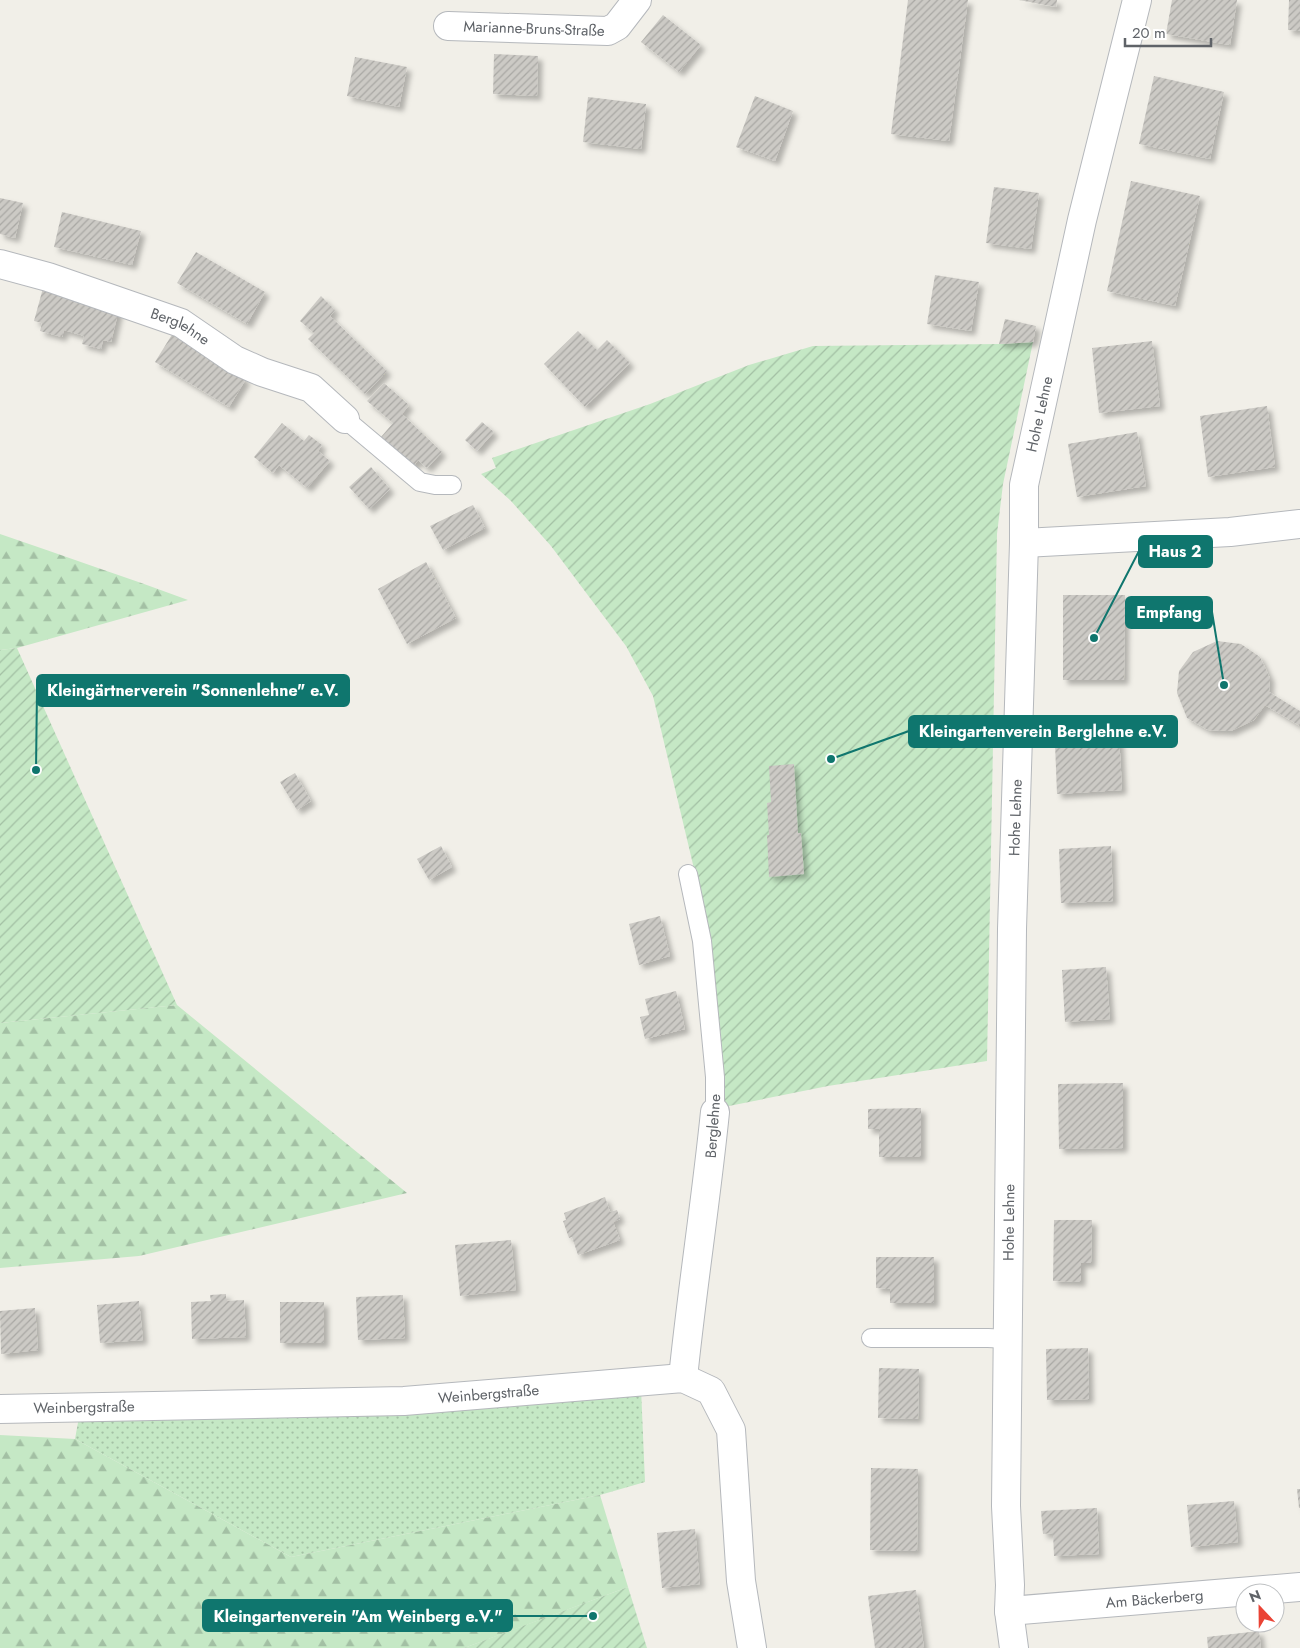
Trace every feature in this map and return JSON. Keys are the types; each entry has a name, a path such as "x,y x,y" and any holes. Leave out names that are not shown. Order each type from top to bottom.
{"street":[{"name":"Marianne-Bruns-Straße","path":"448,26 608,31 617,26 637,0"},
{"name":"Hohe Lehne","path":"1014,1648 1009,1611 1010,1585 1006,1506 1012,929 1024,543 1024,485 1082,220 1137,0"},
{"name":"Berglehne","path":"0,264 48,276 181,323 235,360 262,372 312,388 345,419"},
{"path":"1024,543 1230,532 1300,524"},
{"name":"Berglehne","path":"682,1378 709,1175 715,1112"},
{"name":"Weinbergstraße","path":"0,1409 404,1402 682,1378 711,1391 731,1430 740,1581 752,1648"},
{"name":"Am Bäckerberg","path":"1009,1611 1300,1587"}],"lane":[{"path":"345,419 420,482 435,485 452,485"},
{"name":"Berglehne","path":"688,874 702,941 715,1077 715,1112"},
{"path":"871,1338 1008,1339"}],"green space":[{"path":"1033,342 1003,484 997,534 987,1061 828,1086 724,1107 713,963 700,894 653,696 626,646 551,546 511,501 481,474 496,468 492,458 650,404 749,365 813,346"},
{"path":"0,534 188,600 17,648 0,650"},
{"path":"17,648 177,1005 0,1023 0,650"},
{"path":"177,1005 407,1193 139,1256 0,1268 0,1023"},
{"path":"641,1388 645,1482 600,1495 291,1557 75,1439 79,1417"},
{"path":"0,1435 75,1439 291,1557 600,1495 628,1587 464,1648 0,1648"},
{"path":"628,1587 647,1648 464,1648 472,1645"}],"building":[{"path":"908,0 968,0 949,141 891,134"},
{"path":"1019,0 1057,0 1056,7"},
{"path":"1172,0 1237,0 1230,45 1166,34"},
{"path":"1289,0 1300,0 1300,31 1288,30"},
{"path":"663,15 701,45 679,72 641,42"},
{"path":"494,54 538,56 537,96 493,94"},
{"path":"355,57 407,67 399,107 347,96"},
{"path":"1154,76 1224,92 1210,159 1139,144"},
{"path":"755,96 793,111 775,161 736,147"},
{"path":"588,97 646,104 641,149 583,142"},
{"path":"1131,181 1200,196 1175,306 1107,291"},
{"path":"994,187 1039,193 1031,249 986,243"},
{"path":"0,198 23,203 15,238 0,234"},
{"path":"62,212 141,231 132,265 54,247"},
{"path":"196,252 265,292 247,324 177,283"},
{"path":"935,275 979,282 971,331 927,324"},
{"path":"43,288 119,309 111,342 103,340 101,349 82,344 84,336 64,330 62,337 40,331 42,323 34,321"},
{"path":"321,296 335,310 330,316 387,371 365,394 308,339 314,333 300,321"},
{"path":"1005,319 1036,326 1033,342 999,344"},
{"path":"578,331 597,350 607,340 630,363 585,407 544,364"},
{"path":"173,333 246,379 229,407 155,362"},
{"path":"1152,341 1160,406 1099,413 1092,348"},
{"path":"384,383 409,405 402,414 442,452 427,468 418,460 413,467 381,437 393,423 367,401"},
{"path":"1267,406 1275,467 1208,477 1200,416"},
{"path":"482,422 494,432 477,451 465,440"},
{"path":"282,423 304,441 309,435 322,445 318,451 330,461 307,488 279,465 273,473 254,457"},
{"path":"1137,432 1146,486 1077,497 1068,444"},
{"path":"371,467 390,489 369,509 349,487"},
{"path":"473,505 485,528 443,550 430,526"},
{"path":"426,562 456,618 407,644 378,589"},
{"path":"1063,595 1125,595 1124,680 1063,680"},
{"path":"1217,641 1241,644 1260,657 1270,678 1269,692 1300,711 1300,726 1265,705 1254,720 1231,731 1208,730 1187,718 1177,693 1179,671 1193,652"},
{"path":"1118,715 1122,790 1057,794 1054,718"},
{"path":"794,764 798,833 801,833 804,874 769,877 767,803 771,802 769,766"},
{"path":"295,773 311,801 297,810 280,782"},
{"path":"441,846 452,867 429,880 417,859"},
{"path":"1111,846 1113,901 1061,903 1059,849"},
{"path":"660,916 670,956 639,965 629,924"},
{"path":"1106,967 1110,1019 1065,1022 1062,970"},
{"path":"676,991 685,1029 645,1039 640,1017 649,1015 645,999"},
{"path":"1123,1083 1123,1148 1059,1149 1058,1084"},
{"path":"921,1108 921,1157 879,1157 879,1129 868,1129 868,1109"},
{"path":"605,1197 610,1212 617,1210 620,1219 613,1222 620,1240 578,1255 572,1237 569,1238 563,1221 566,1220 564,1213"},
{"path":"1054,1220 1092,1220 1091,1263 1081,1263 1081,1282 1053,1281"},
{"path":"511,1240 516,1290 460,1296 455,1245"},
{"path":"876,1257 934,1257 934,1303 890,1303 890,1289 876,1288"},
{"path":"226,1294 226,1301 244,1300 246,1337 192,1339 191,1302 211,1301 210,1295"},
{"path":"403,1295 405,1338 358,1340 356,1297"},
{"path":"139,1301 143,1340 100,1343 97,1305"},
{"path":"280,1302 324,1302 324,1343 280,1343"},
{"path":"35,1308 38,1350 1,1354 0,1311"},
{"path":"1088,1348 1089,1399 1047,1400 1046,1349"},
{"path":"879,1368 919,1369 918,1419 878,1418"},
{"path":"871,1468 918,1469 917,1551 870,1550"},
{"path":"1297,1489 1300,1489 1300,1508 1299,1508"},
{"path":"1234,1501 1238,1542 1191,1547 1187,1505"},
{"path":"1097,1508 1099,1554 1054,1556 1053,1533 1043,1534 1041,1511"},
{"path":"695,1529 700,1584 662,1588 657,1533"},
{"path":"916,1590 924,1648 875,1648 868,1596"},
{"path":"1259,1633 1261,1648 1208,1648 1207,1637"}],"place":[{"name":"Haus 2","path":"1094,638"},
{"name":"Empfang","path":"1224,685"},
{"name":"Kleingartenverein Berglehne e.V.","path":"831,759"},
{"name":"Kleingärtnerverein \"Sonnenlehne\" e.V.","path":"36,770"},
{"name":"Kleingartenverein \"Am Weinberg e.V.\"","path":"593,1616"}]}
